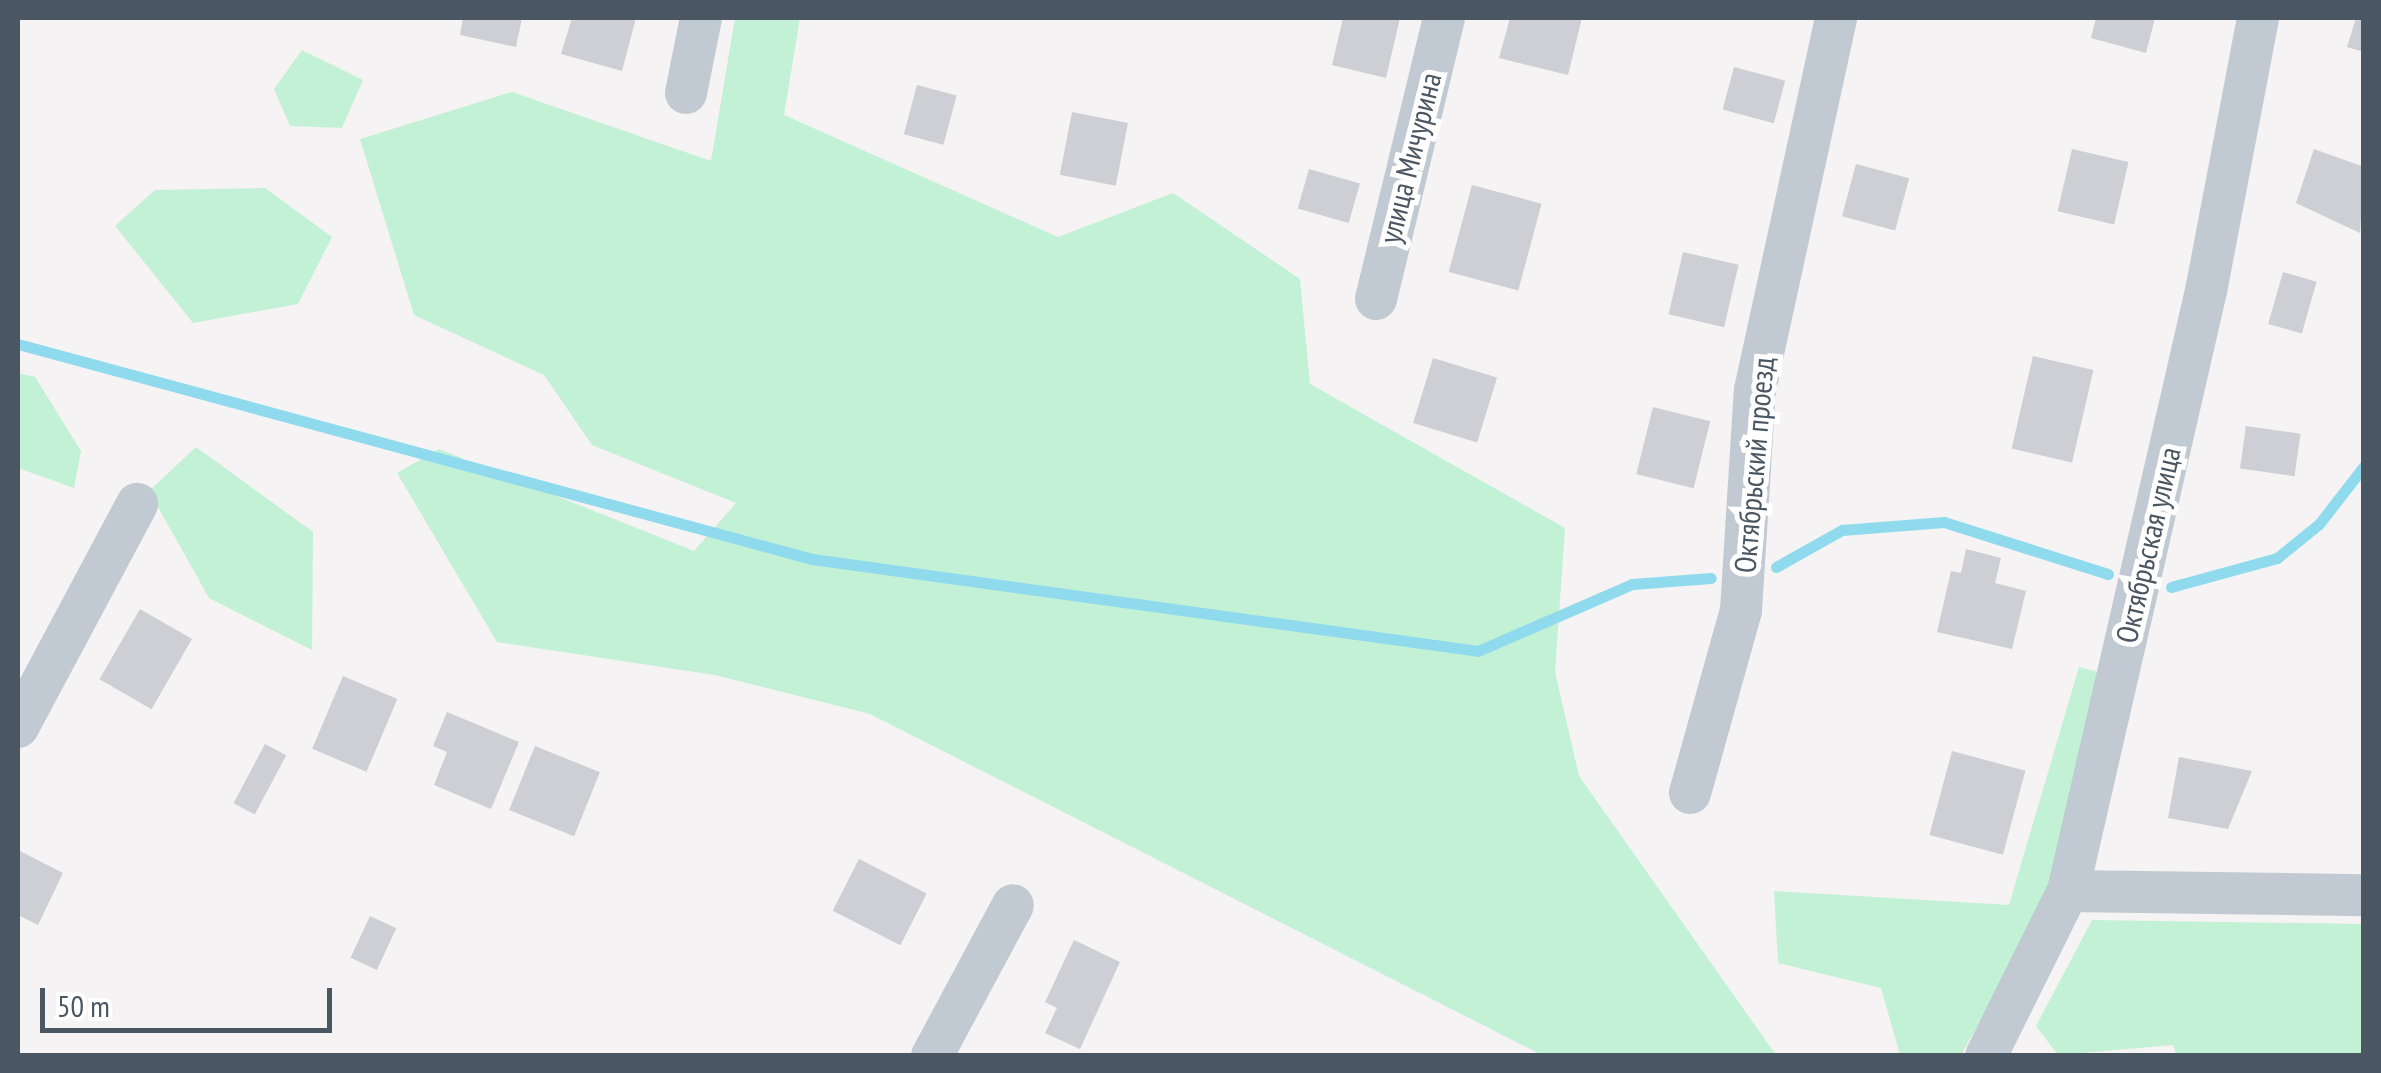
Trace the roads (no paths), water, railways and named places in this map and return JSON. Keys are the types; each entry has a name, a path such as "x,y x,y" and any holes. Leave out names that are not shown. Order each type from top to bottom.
{"street":[{"path":"686,92 701,18"},
{"name":"улица Мичурина","path":"1376,299 1444,18"},
{"name":"Октябрьский проезд","path":"1690,793 1742,610 1755,390 1836,18"},
{"name":"Октябрьская улица","path":"1986,1056 2068,891 2206,292 2258,18"},
{"path":"18,727 138,504"},
{"path":"2068,891 2364,894"},
{"path":"932,1056 1013,905"}],"waterway":[{"path":"18,344 812,559 1478,651 1632,584 1711,578"},
{"path":"2171,587 2277,558 2319,524 2364,466"},
{"path":"1776,567 1842,530 1944,522 2108,574"}]}
